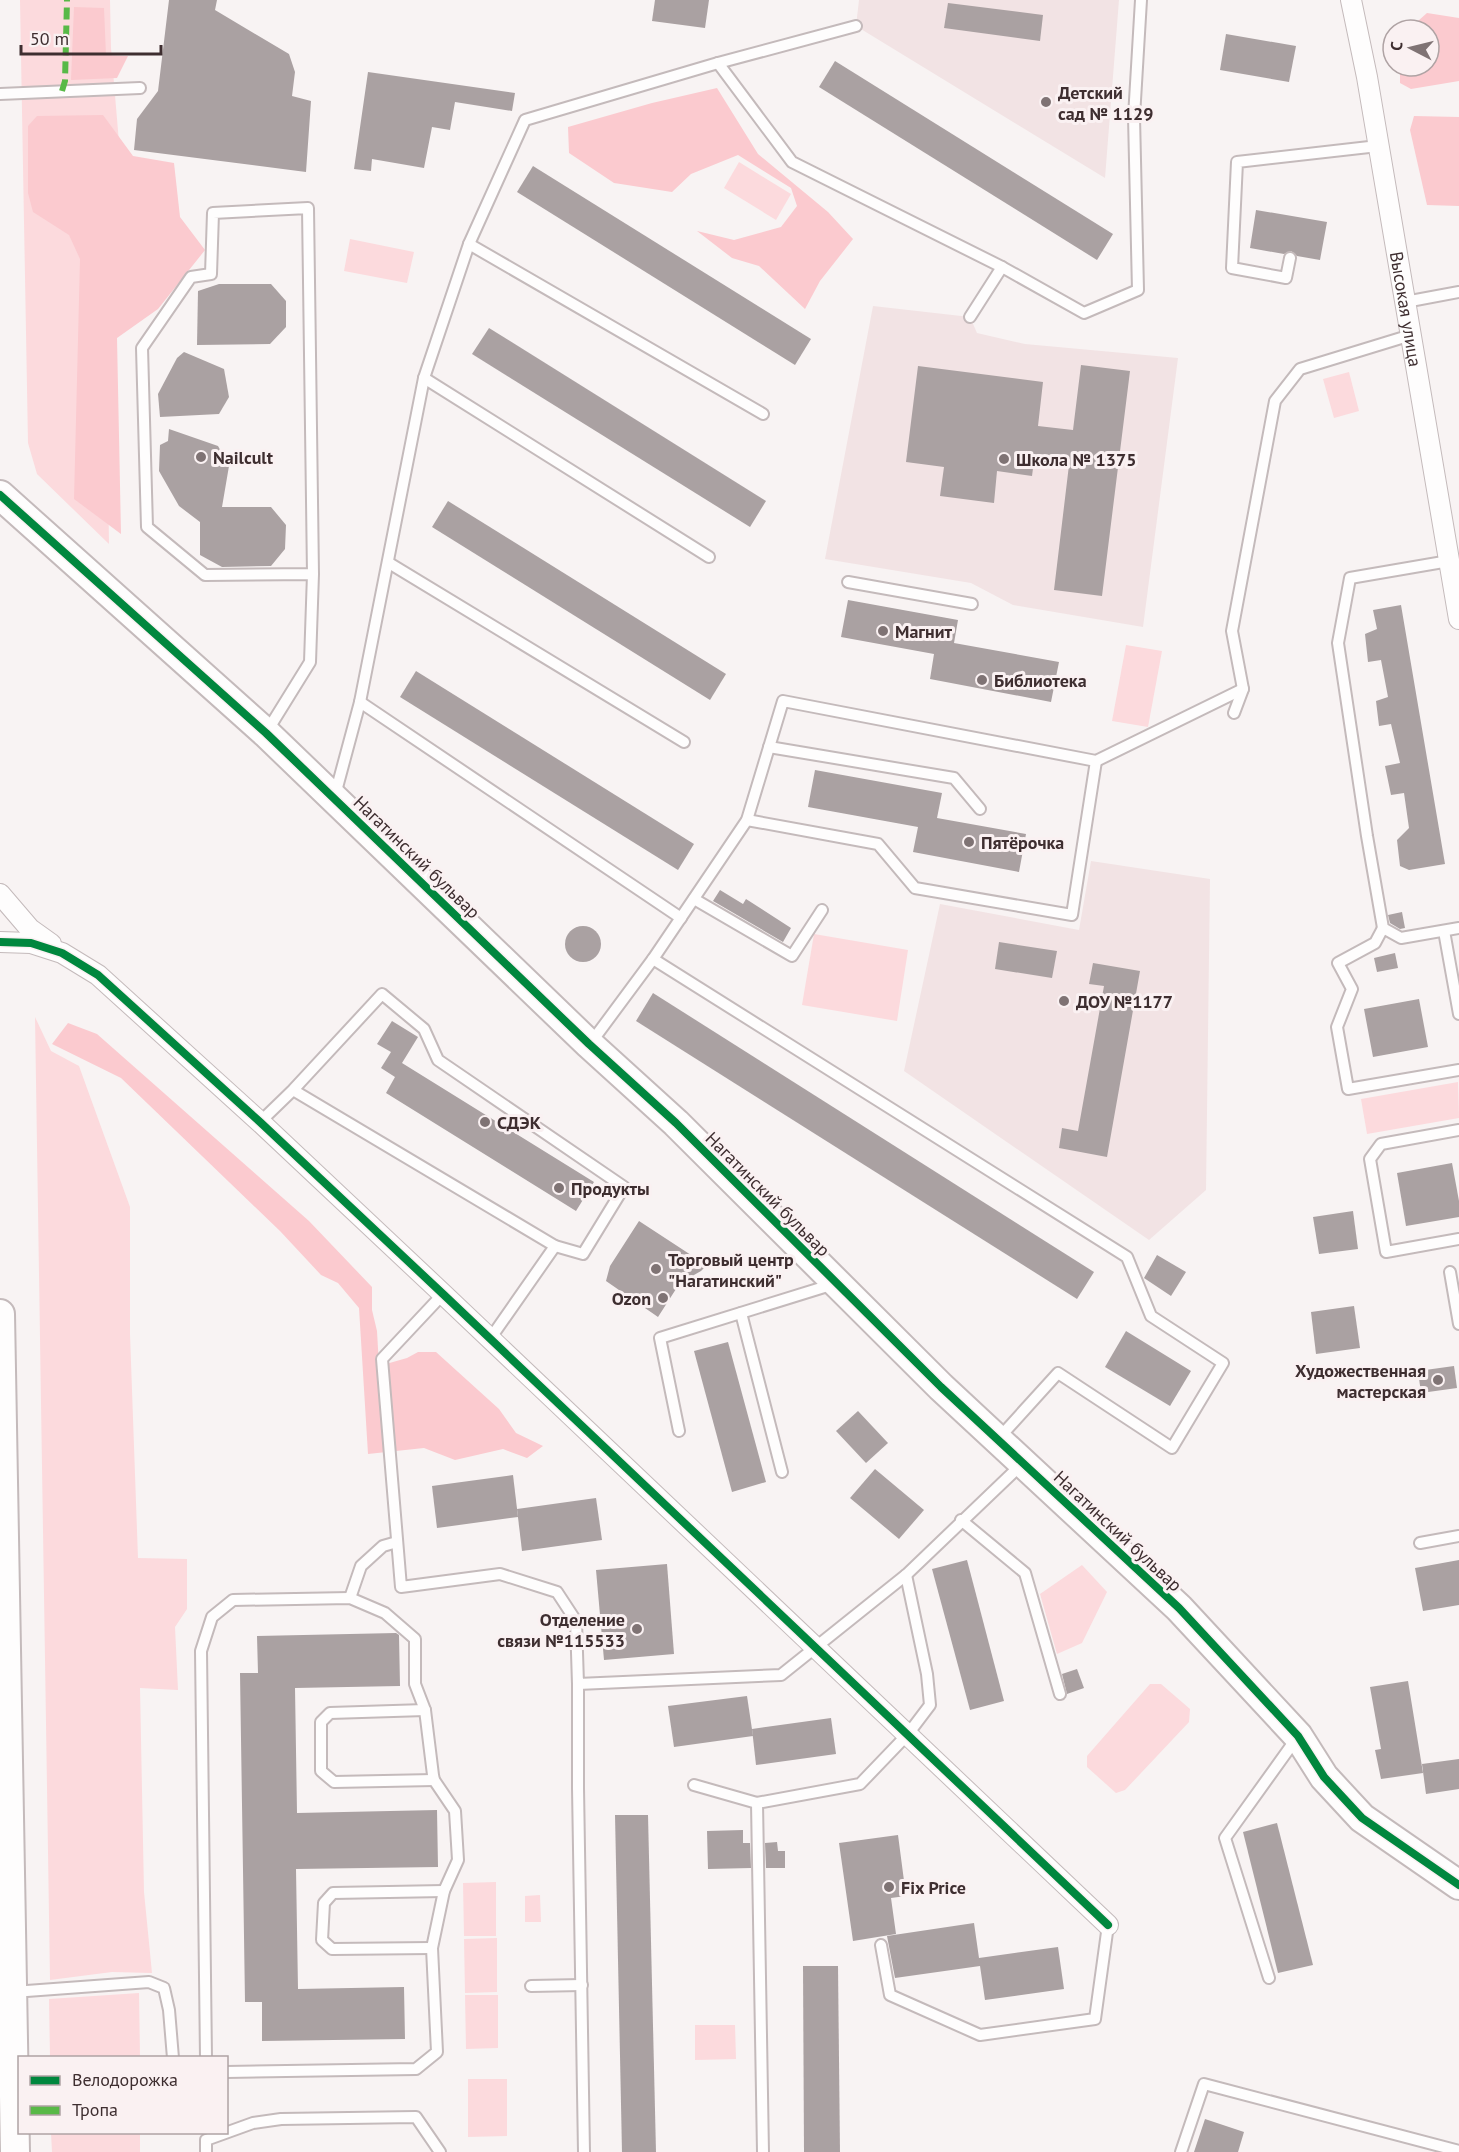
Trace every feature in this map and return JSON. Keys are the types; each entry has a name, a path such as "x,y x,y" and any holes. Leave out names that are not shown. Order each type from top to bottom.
{"street":[{"name":"Высокая улица","path":"1352,0 1459,619"},
{"path":"0,495 42,533"},
{"name":"Нагатинский бульвар","path":"0,527 22,526 42,533 266,733 589,1044 676,1123 942,1387 1179,1608 1298,1736 1324,1777 1362,1818 1459,1885"},
{"path":"0,894 30,929 62,953 98,975 260,1122 816,1646 1108,1925"},
{"path":"0,942 31,943 62,953"},
{"path":"0,1314 15,2152"}],"lane":[{"path":"718,63 792,162 1002,267 1084,314 1138,290 1134,117 1141,0"},
{"path":"334,798 360,702 424,378 469,244 525,120 718,63 856,26"},
{"path":"0,94 141,88"},
{"path":"1290,258 1286,278 1232,268 1237,162 1378,146"},
{"path":"266,733 310,662 313,574 308,208 213,213 211,274 191,277 142,348 147,527 205,575 313,574"},
{"path":"469,244 763,414"},
{"path":"970,317 1002,267"},
{"path":"1405,302 1459,292"},
{"path":"1234,713 1243,689 1232,631 1275,401 1300,369 1411,335"},
{"path":"424,378 708,557"},
{"path":"1449,561 1350,578 1338,643 1383,928 1375,943 1338,963 1352,989 1337,1027 1348,1089 1459,1070"},
{"path":"389,563 684,742"},
{"path":"848,582 972,604"},
{"path":"589,1044 653,959 747,820 783,701 1095,761 1243,689"},
{"path":"360,702 681,918"},
{"path":"769,747 954,778 980,809"},
{"path":"747,820 878,844 915,888 1072,915 1095,761"},
{"path":"694,899 792,956 822,910"},
{"path":"1383,928 1401,938 1459,928"},
{"path":"1444,931 1459,1014"},
{"path":"653,959 1127,1257 1151,1316 1223,1363 1172,1448 1058,1373 998,1439"},
{"path":"260,1122 293,1090 382,994 424,1029 438,1060 624,1187 583,1254 555,1246 293,1090"},
{"path":"1459,1130 1381,1144 1370,1159 1386,1251 1459,1239"},
{"path":"490,1339 555,1246"},
{"path":"1450,1272 1459,1324"},
{"path":"679,1431 660,1338 837,1283"},
{"path":"443,1294 382,1359 401,1587 500,1574 557,1592 576,1621 584,2152"},
{"path":"741,1313 782,1472"},
{"path":"578,1684 781,1675 906,1575 1023,1463"},
{"path":"962,1520 1025,1573 1060,1694"},
{"path":"1420,1543 1459,1536"},
{"path":"350,1598 361,1566 383,1546 397,1542"},
{"path":"694,1785 757,1803 860,1784 908,1734 930,1705 927,1674 906,1575"},
{"path":"206,2056 201,1651 212,1617 233,1600 350,1598 386,1612 415,1639 415,1684 425,1710 434,1780 455,1811 458,1860 444,1891 432,1948 437,2052 416,2069 228,2072"},
{"path":"425,1710 330,1713 321,1722 321,1771 334,1782 434,1780"},
{"path":"1269,1978 1225,1838 1298,1736"},
{"path":"757,1803 763,2152"},
{"path":"432,1948 332,1949 322,1940 324,1903 333,1893 444,1891"},
{"path":"881,1945 890,1995 980,2036 1095,2019 1108,1925"},
{"path":"13,1992 149,1982 164,1988 169,2010 173,2056"},
{"path":"531,1986 582,1985"},
{"path":"1181,2152 1204,2084 1459,2151"},
{"path":"228,2130 280,2119 416,2117 440,2152"},
{"path":"206,2136 206,2152"}],"shaded area":[{"path":"20,0 110,0 111,48 126,225 105,270 109,544 37,474 28,443"},
{"name":"Детский сад № 1129","path":"859,0 1119,0 1105,178 856,26"},
{"path":"74,7 104,8 106,55 128,56 117,78 71,80"},
{"path":"1427,13 1459,18 1459,81 1411,89 1400,83 1400,78 1441,78 1441,18 1421,18"},
{"path":"717,88 758,154 828,212 853,239 820,281 805,309 759,266 732,258 697,231 734,240 781,227 797,206 791,188 738,155 691,174 672,192 614,183 569,153 568,127 652,103"},
{"path":"103,115 133,156 174,163 180,217 205,250 158,309 117,338 121,534 74,499 80,259 69,235 33,212 28,193 28,126 37,116"},
{"path":"1414,116 1459,117 1459,206 1427,205 1410,130"},
{"path":"739,162 791,194 776,220 724,188"},
{"path":"350,239 414,252 407,283 344,271"},
{"name":"Школа № 1375","path":"873,306 970,317 977,333 1025,344 1178,358 1143,627 1013,605 971,583 825,559"},
{"path":"1349,372 1359,411 1334,418 1323,379"},
{"path":"1126,645 1162,651 1148,727 1112,721"},
{"name":"ДОУ №1177","path":"1091,861 1210,879 1206,1190 1149,1240 904,1071 940,904 1079,930"},
{"path":"814,934 908,950 897,1021 802,1005"},
{"path":"35,1017 51,1051 79,1066 130,1207 130,1334 138,1558 187,1559 187,1609 175,1627 178,1690 140,1688 144,1892 152,1973 112,1972 50,1980"},
{"path":"68,1023 97,1034 309,1221 372,1287 372,1310 377,1331 379,1366 407,1358 418,1352 436,1352 499,1409 516,1433 543,1446 527,1458 503,1449 455,1460 424,1448 368,1454 359,1308 338,1283 321,1275 280,1231 121,1078 52,1044"},
{"path":"1458,1082 1459,1118 1367,1134 1361,1099"},
{"path":"1082,1565 1107,1592 1082,1643 1057,1654 1040,1594"},
{"path":"1150,1684 1161,1684 1190,1709 1189,1722 1125,1790 1116,1793 1087,1767 1087,1756"},
{"path":"496,1882 496,1936 464,1936 463,1883"},
{"path":"540,1895 541,1922 525,1922 525,1896"},
{"path":"497,1938 497,1992 465,1993 464,1939"},
{"path":"139,1993 140,2056 50,2056 49,1999"},
{"path":"465,1995 498,1995 498,2048 466,2049"},
{"path":"695,2025 735,2025 736,2059 695,2060"},
{"path":"468,2079 507,2079 507,2136 468,2137"},
{"path":"51,2134 140,2134 140,2152 52,2152"}],"building":[{"path":"169,0 217,0 215,10 289,54 295,72 292,96 311,101 306,172 134,150 137,119 158,91"},
{"path":"655,0 709,0 705,28 652,21"},
{"path":"948,3 1043,15 1040,41 944,28"},
{"path":"1226,34 1296,46 1289,82 1220,70"},
{"path":"835,61 1113,234 1097,260 819,87"},
{"path":"368,72 515,93 512,111 455,102 450,130 432,127 424,168 372,159 371,171 354,169"},
{"path":"533,166 811,339 795,365 517,192"},
{"path":"1256,210 1327,222 1320,260 1297,256 1291,251 1284,254 1250,248"},
{"path":"219,284 271,284 286,301 286,327 270,344 197,345 198,291"},
{"path":"489,328 766,501 750,527 472,354"},
{"path":"184,352 224,369 229,397 219,414 160,417 158,394 177,358"},
{"path":"1081,365 1130,371 1102,596 1054,590 1069,465 1034,461 1032,476 997,471 994,503 940,496 944,467 906,462 918,366 1043,382 1038,426 1073,430"},
{"path":"169,429 218,446 229,466 222,507 271,507 286,525 285,549 271,566 222,567 200,555 200,522 179,506 159,471 160,445 168,441"},
{"path":"448,501 726,674 710,700 432,527"},
{"path":"848,600 958,620 954,643 1059,662 1051,702 930,679 934,654 841,637"},
{"path":"1401,605 1445,864 1409,870 1400,866 1397,840 1409,828 1404,793 1391,795 1385,766 1400,763 1391,724 1379,726 1376,701 1388,697 1381,660 1368,662 1365,634 1377,629 1373,610"},
{"path":"416,671 694,844 678,870 400,697"},
{"path":"815,770 942,793 937,818 1026,834 1019,872 913,852 918,827 808,807"},
{"path":"720,890 743,904 746,899 791,928 783,942 713,901"},
{"path":"1402,912 1405,928 1400,929 1390,923 1388,915"},
{"path":"583,926 596,931 601,944 596,957 583,962 570,957 565,944 570,931"},
{"path":"999,942 1057,951 1052,978 995,969"},
{"path":"1395,953 1398,968 1377,972 1374,958"},
{"path":"1093,963 1140,971 1107,1157 1059,1148 1062,1128 1078,1131 1104,986 1089,984"},
{"path":"653,993 1094,1272 1077,1299 636,1021"},
{"path":"1419,999 1428,1047 1373,1057 1364,1009"},
{"path":"392,1021 418,1037 402,1063 594,1182 576,1211 386,1093 395,1077 381,1068 391,1052 377,1044"},
{"path":"1452,1163 1459,1201 1459,1217 1406,1226 1397,1173"},
{"path":"1353,1211 1358,1249 1319,1254 1313,1217"},
{"name":"Торговый центр \"Нагатинский\"","path":"639,1221 691,1255 701,1256 705,1260 705,1267 688,1283 676,1289 658,1317 606,1281 610,1266"},
{"path":"1157,1255 1186,1272 1171,1296 1144,1278"},
{"path":"1354,1306 1360,1348 1316,1354 1311,1312"},
{"path":"1126,1331 1191,1371 1170,1406 1105,1367"},
{"path":"728,1342 766,1482 732,1492 694,1351"},
{"name":"Художественная мастерская","path":"1454,1366 1457,1388 1421,1393 1418,1371"},
{"path":"858,1411 888,1443 866,1463 836,1431"},
{"path":"875,1469 924,1510 899,1539 850,1498"},
{"path":"513,1475 518,1517 437,1528 432,1486"},
{"path":"596,1498 602,1540 522,1551 517,1509"},
{"path":"967,1560 1004,1701 970,1710 932,1569"},
{"path":"1459,1560 1459,1605 1423,1611 1415,1568"},
{"name":"Отделение связи №115533","path":"667,1564 674,1654 604,1660 596,1570"},
{"path":"396,1633 399,1635 400,1686 295,1688 297,1813 437,1810 438,1867 296,1869 298,1989 404,1987 405,2039 262,2041 262,2002 245,2002 240,1673 258,1673 257,1636"},
{"path":"1077,1669 1084,1688 1067,1694 1062,1674"},
{"path":"1408,1681 1423,1773 1381,1779 1375,1750 1381,1749 1370,1687"},
{"path":"747,1696 753,1736 674,1747 668,1706"},
{"path":"831,1718 836,1754 756,1765 752,1729"},
{"path":"1459,1759 1459,1789 1426,1794 1422,1764"},
{"path":"615,1815 648,1815 656,2152 622,2152"},
{"path":"1277,1823 1313,1965 1278,1973 1243,1832"},
{"path":"743,1830 743,1843 750,1843 751,1868 708,1869 707,1831"},
{"path":"898,1835 906,1896 891,1898 896,1934 853,1941 839,1843"},
{"path":"777,1842 778,1851 785,1851 785,1868 766,1868 765,1843"},
{"path":"974,1923 979,1958 1058,1947 1064,1989 985,2000 980,1966 895,1978 887,1936"},
{"path":"803,1966 838,1966 840,2152 804,2152"},
{"path":"1205,2119 1244,2132 1238,2152 1194,2152"}],"marked path":[{"path":"62,91 65,81 67,0"}],"cycle path":[{"path":"0,495 266,733 589,1044 676,1123 941,1387 1179,1608 1298,1736 1324,1777 1362,1818 1459,1885"},
{"path":"0,942 31,943 62,953 98,975 260,1122 443,1294 1108,1925"}],"place":[{"name":"Детский сад № 1129","path":"1046,102"},
{"name":"Nailcult","path":"201,457"},
{"name":"Школа № 1375","path":"1004,459"},
{"name":"Магнит","path":"883,631"},
{"name":"Библиотека","path":"982,680"},
{"name":"Пятёрочка","path":"969,842"},
{"name":"ДОУ №1177","path":"1064,1001"},
{"name":"СДЭК","path":"485,1122"},
{"name":"Продукты","path":"559,1188"},
{"name":"Торговый центр \"Нагатинский\"","path":"656,1269"},
{"name":"Ozon","path":"663,1298"},
{"name":"Художественная мастерская","path":"1438,1380"},
{"name":"Отделение связи №115533","path":"637,1629"},
{"name":"Fix Price","path":"889,1887"}]}
